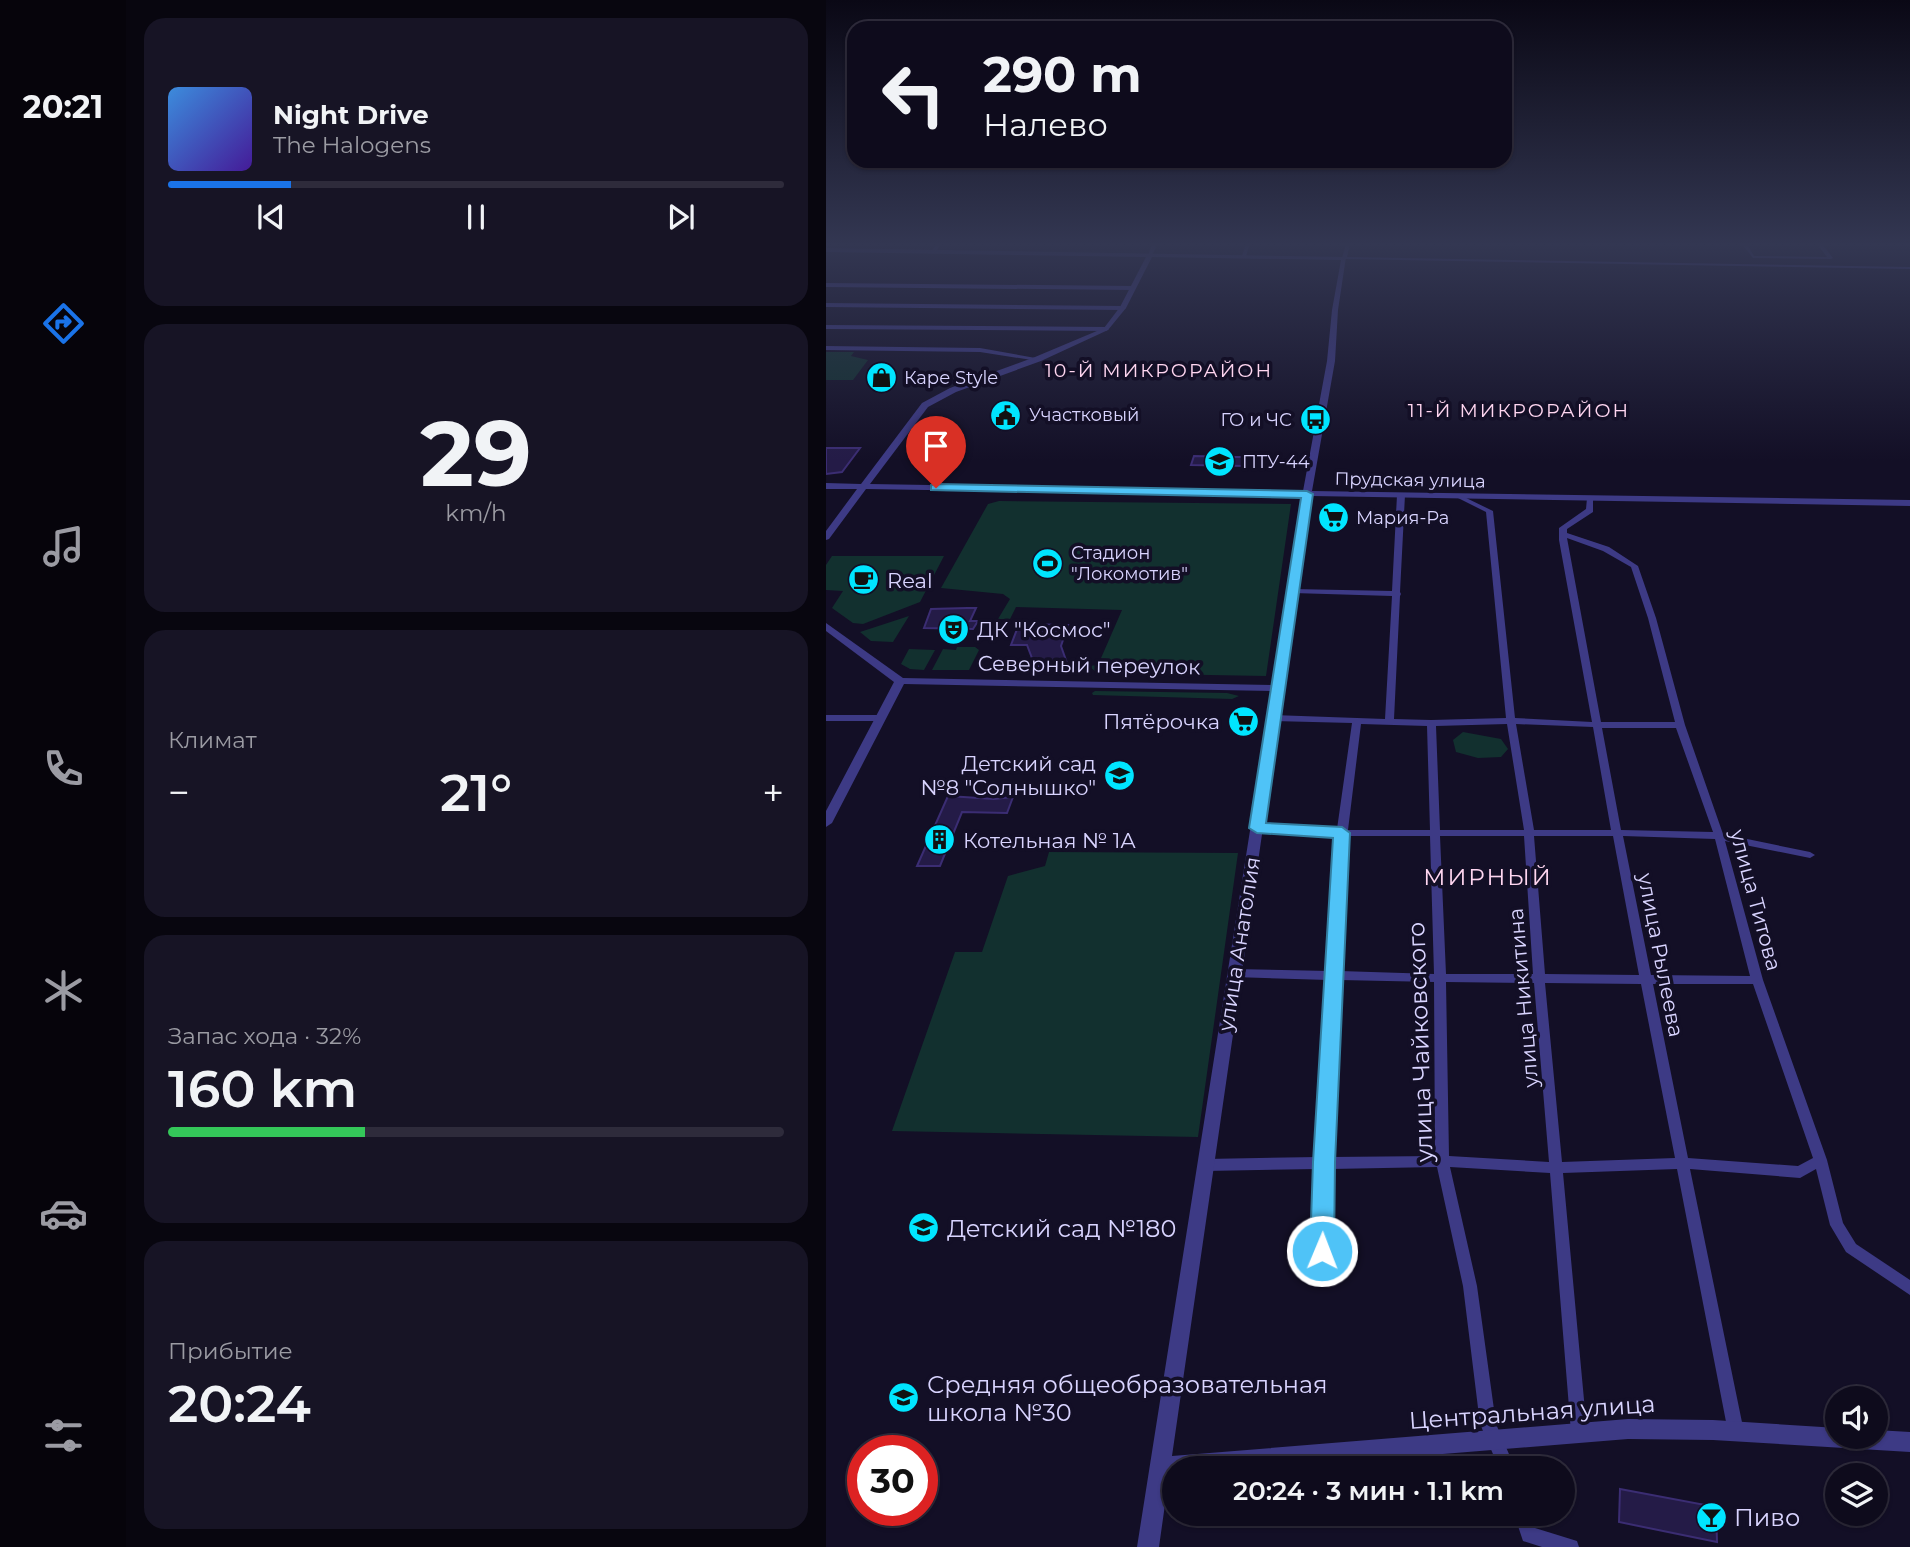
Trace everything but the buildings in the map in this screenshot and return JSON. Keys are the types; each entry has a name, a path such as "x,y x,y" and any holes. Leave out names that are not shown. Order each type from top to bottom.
{"street":[{"path":"826,537 931,399 1038,359 1106,329 1116,316"},
{"name":"улица Анатолия","path":"1148,1547 1307,494 1331,361 1335,316"},
{"path":"826,327 1106,329"},
{"path":"826,348 980,349 1038,359"},
{"name":"Прудская улица","path":"826,486 1910,503"},
{"path":"1390,720 1401,495"},
{"name":"улица Никитина","path":"1458,496 1489,511 1511,721 1529,832 1539,978 1558,1168 1579,1432"},
{"path":"1563,534 1563,528 1590,510 1591,499"},
{"name":"улица Титова","path":"1563,534 1606,549 1634,566 1652,618 1680,724 1719,836 1757,980 1820,1160 1837,1225 1851,1248 1910,1288"},
{"name":"улица Рылеева","path":"1563,534 1645,979 1736,1432"},
{"path":"1293,591 1397,594"},
{"path":"826,626 900,681 826,823"},
{"name":"Северный переулок","path":"900,681 1278,688"},
{"path":"826,718 881,718"},
{"path":"1273,718 1431,723 1511,721 1599,725 1680,724"},
{"path":"1322,1251 1324,1162 1342,833 1357,720"},
{"name":"улица Чайковского","path":"1431,723 1440,978 1442,1161 1470,1286 1489,1424 1502,1456"},
{"path":"1257,828 1342,833 1529,832 1719,836 1810,855"},
{"path":"1234,973 1440,978 1757,980"},
{"path":"1205,1165 1442,1161 1558,1168 1684,1163 1800,1172 1820,1160"},
{"name":"Центральная улица","path":"1159,1467 1579,1432 1671,1429 1910,1442"},
{"path":"1526,1526 1529,1535 1571,1547"}],"green space":[{"path":"826,352 854,352 851,356 868,360 853,380 826,380"},
{"path":"999,501 1291,504 1266,676 1097,673 1089,666 1098,665 1122,610 1016,607 1010,619 998,619 1010,599 1003,594 941,588 988,504"},
{"path":"832,556 944,556 920,602 863,624 853,623 832,608 843,591 826,590 826,565"},
{"path":"909,616 893,642 871,641 860,632"},
{"path":"957,647 975,647 979,650 969,670 932,670 943,649 956,650"},
{"path":"909,649 935,650 924,670 910,669 901,664"},
{"path":"1095,691 1227,693 1239,696 1232,699 1093,695"},
{"path":"1463,732 1501,739 1508,749 1501,757 1478,758 1456,752 1453,740"},
{"path":"1049,852 1238,853 1198,1137 892,1131 955,952 982,952 1008,876 1045,866"}],"place":[{"name":"Каре Style","path":"881,378"},
{"name":"Участковый","path":"1006,415"},
{"name":"ГО и ЧС","path":"1315,420"},
{"name":"ПТУ-44","path":"1219,462"},
{"name":"Мария-Ра","path":"1333,518"},
{"name":"Стадион \"Локомотив\"","path":"1048,563"},
{"name":"Real","path":"864,580"},
{"name":"ДК \"Космос\"","path":"954,629"},
{"name":"Пятёрочка","path":"1243,721"},
{"name":"Детский сад №8 \"Солнышко\"","path":"1119,775"},
{"name":"Котельная № 1А","path":"940,840"},
{"name":"Детский сад №180","path":"924,1228"},
{"name":"Средняя общеобразовательная школа №30","path":"904,1398"},
{"name":"Пиво","path":"1711,1517"}],"district":[{"name":"10-Й МИКРОРАЙОН","path":"1159,370"},
{"name":"11-Й МИКРОРАЙОН","path":"1519,410"},
{"name":"МИРНЫЙ","path":"1488,877"}],"route":[{"path":"936,488 1307,494 1257,828 1342,833 1324,1162 1322,1251"}]}
